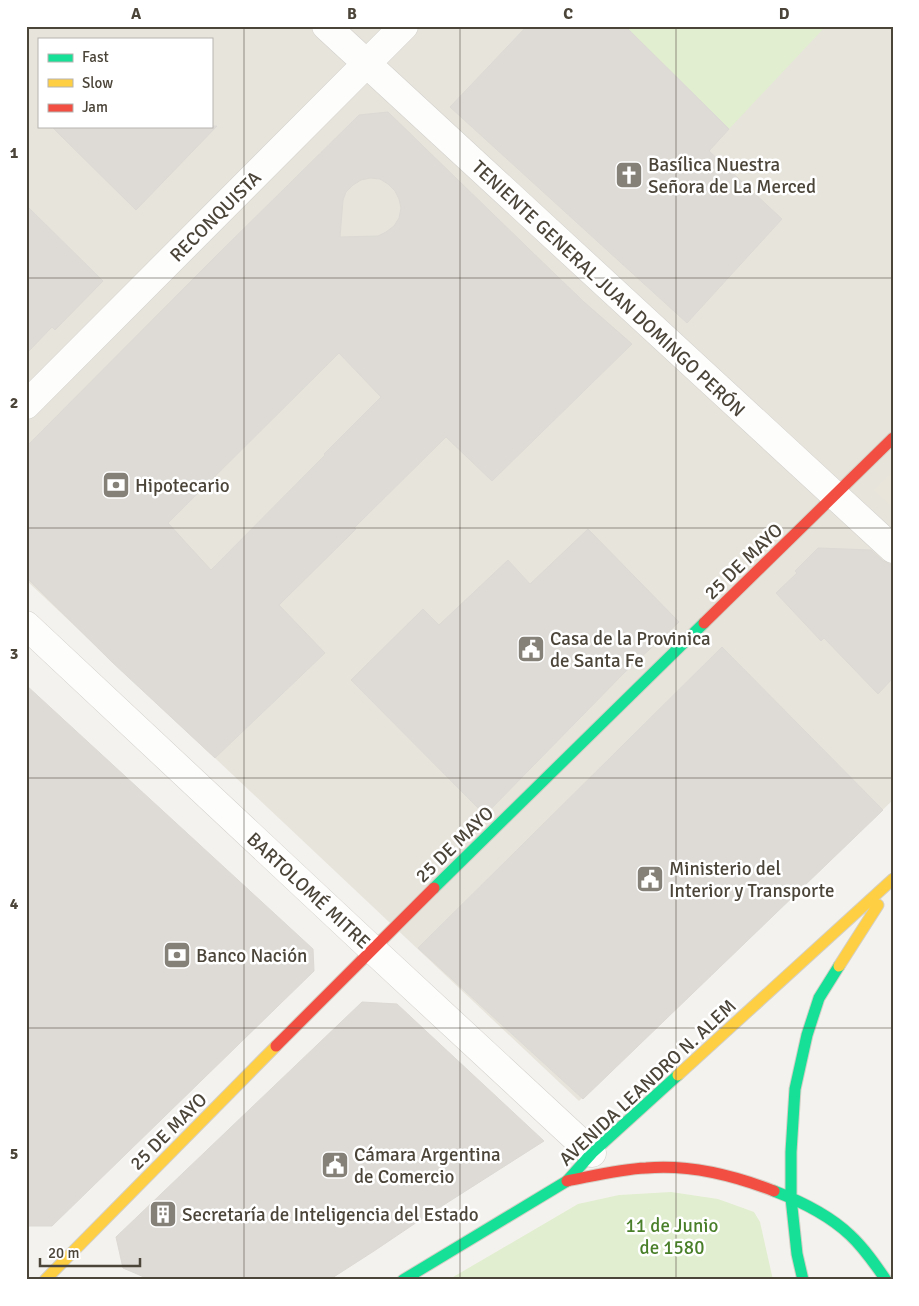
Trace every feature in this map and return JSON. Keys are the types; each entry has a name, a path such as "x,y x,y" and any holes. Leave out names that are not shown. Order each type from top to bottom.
{"main road":[{"name":"25 DE MAYO","path":"45,1280 372,949 893,438"},
{"name":"AVENIDA LEANDRO N. ALEM","path":"403,1280 566,1181 592,1153 893,881"},
{"name":"AVENIDA LEANDRO N. ALEM","path":"803,1280 797,1254 790,1198 795,1089 807,1035 819,998 893,881"},
{"path":"566,1181 628,1169 660,1166 694,1169 731,1176 762,1186 826,1216 867,1252 886,1280"}],"street":[{"name":"TENIENTE GENERAL JUAN DOMINGO PERÓN","path":"326,26 893,550"},
{"name":"RECONQUISTA","path":"26,405 404,26"},
{"name":"BARTOLOMÉ MITRE","path":"26,625 592,1153"}],"shaded area":[{"path":"26,26 893,26 893,800 579,1101 26,580"},
{"path":"893,472 893,508 874,490"}],"green space":[{"path":"625,26 826,26 729,129"},
{"name":"11 de Junio de 1580","path":"671,1192 718,1199 754,1212 760,1222 773,1280 448,1280 578,1204 619,1195"}],"building":[{"name":"Basílica Nuestra Señora de La Merced","path":"527,26 625,26 729,129 709,151 782,219 687,323 450,107"},
{"path":"388,112 584,302 632,344 492,481 446,437 354,528 356,529 279,605 325,653 215,758 112,662 26,577 26,447 359,115","holes":["370,178 380,179 395,191 401,208 399,218 394,226 378,236 340,237 343,200 346,192 361,180","339,353 381,397 211,570 168,523"]},
{"path":"212,126 217,126 136,210 53,128 212,128"},
{"path":"26,205 103,281 55,330 52,327 26,354"},
{"path":"588,529 679,622 624,673 485,815 351,680 423,609 439,625 508,560 530,584"},
{"path":"818,548 871,550 883,561 893,564 893,678 878,694 824,638 821,641 776,593 797,573 795,571"},
{"name":"Ministerio del Interior y Transporte","path":"722,647 883,810 583,1099 418,948"},
{"name":"Banco Nación","path":"26,685 313,949 314,971 52,1226 26,1226"},
{"path":"362,1002 397,1004 544,1141 329,1280 151,1280 123,1268 116,1237"}],"traffic: fast":[{"path":"434,888 704,623"},
{"path":"803,1280 797,1254 791,1198 791,1152 795,1089 807,1035 819,998 839,966"},
{"path":"403,1280 567,1181 592,1153 678,1075"},
{"path":"774,1191 814,1209 842,1228 865,1251 886,1280"}],"traffic: slow":[{"path":"678,1075 893,879"},
{"path":"839,966 878,905"},
{"path":"45,1280 276,1046"}],"traffic: jam":[{"path":"704,623 893,438"},
{"path":"276,1046 434,888"},
{"path":"567,1181 626,1170 662,1167 711,1172 743,1180 774,1191"}],"place":[{"name":"Basílica Nuestra Señora de La Merced","path":"629,175"},
{"name":"Hipotecario","path":"116,485"},
{"name":"Casa de la Provinica de Santa Fe","path":"531,649"},
{"name":"Ministerio del Interior y Transporte","path":"650,879"},
{"name":"Banco Nación","path":"177,955"},
{"name":"Cámara Argentina de Comercio","path":"335,1165"},
{"name":"Secretaría de Inteligencia del Estado","path":"163,1214"}]}
